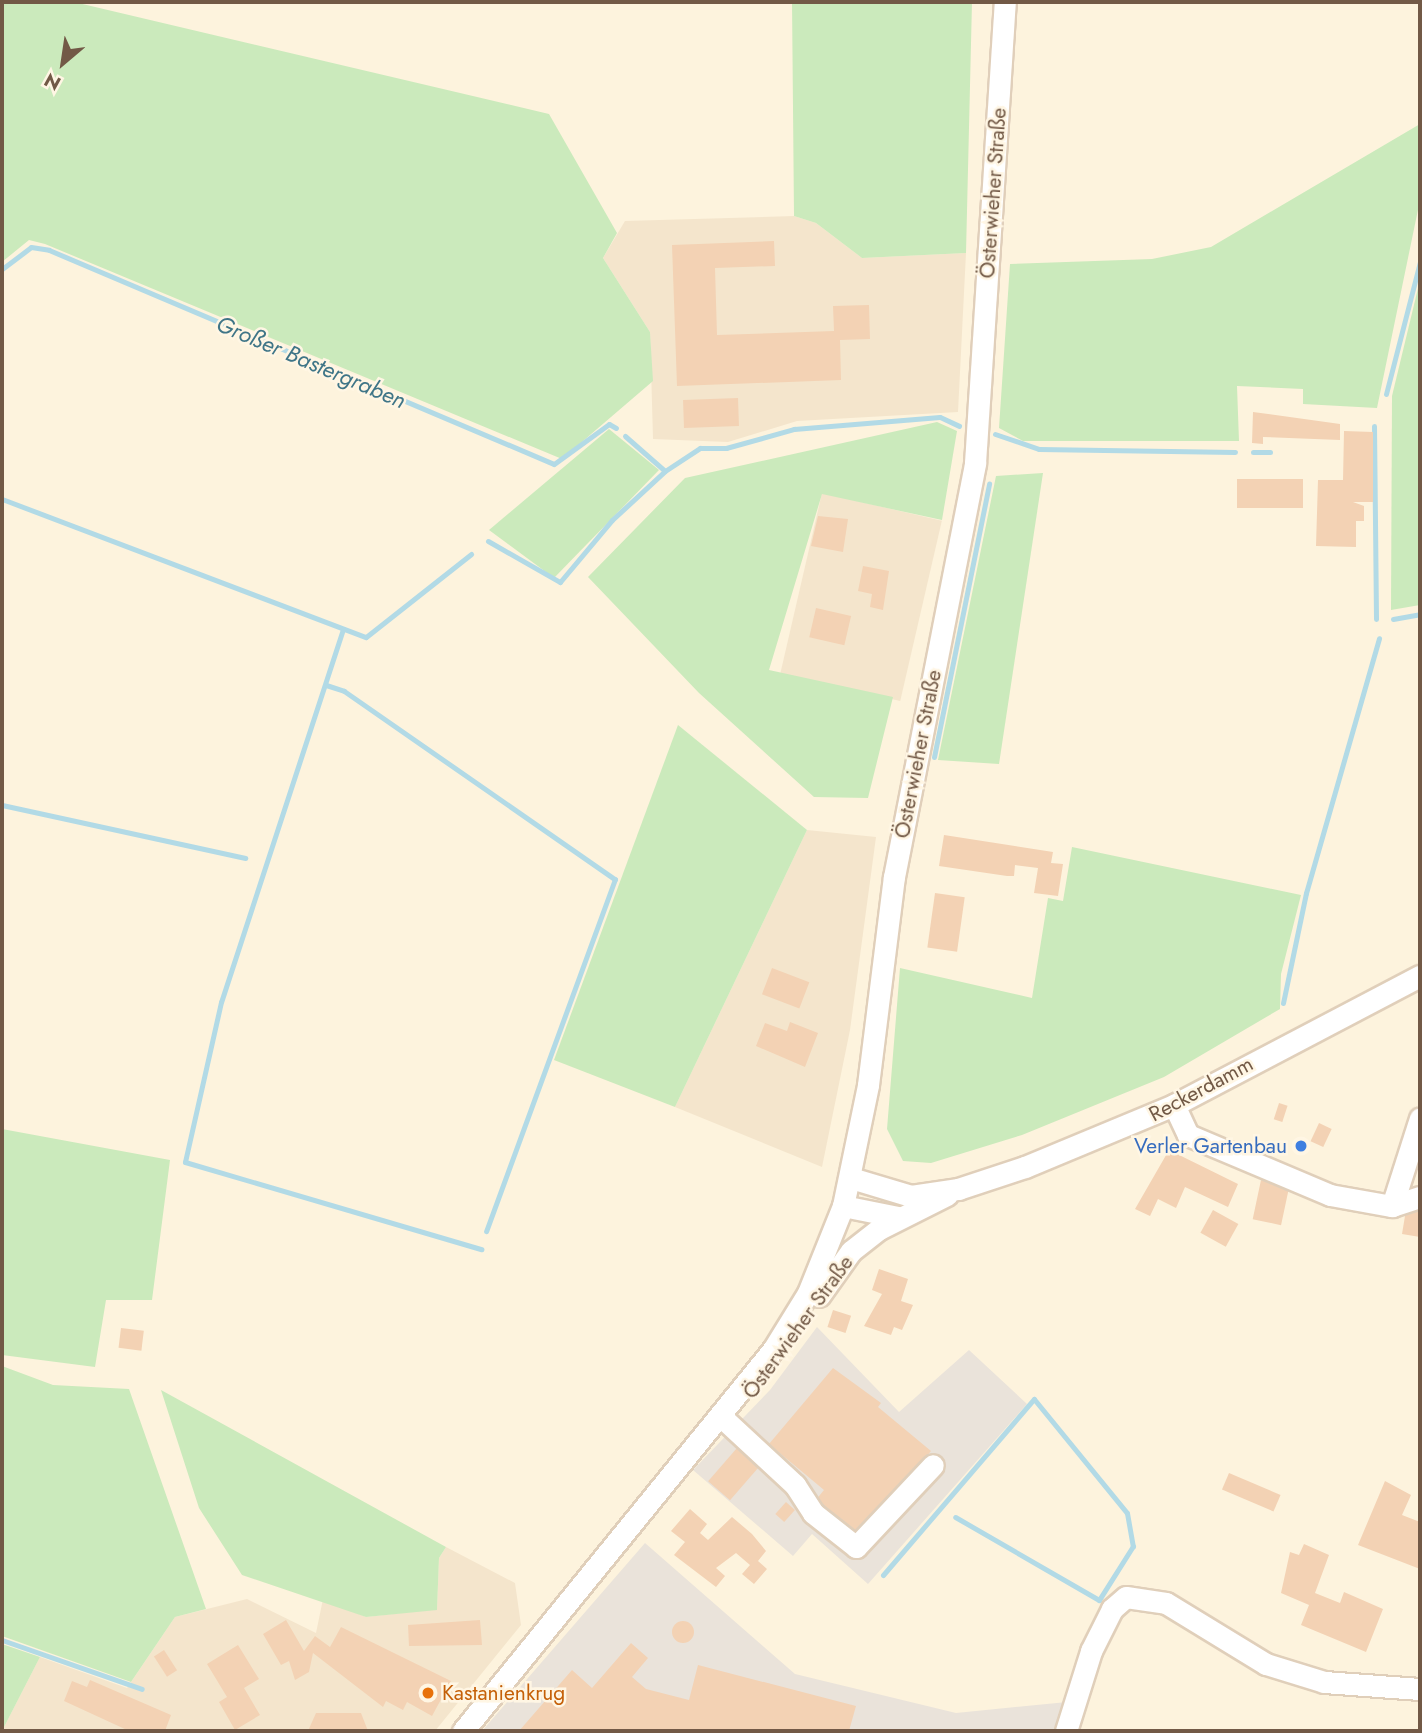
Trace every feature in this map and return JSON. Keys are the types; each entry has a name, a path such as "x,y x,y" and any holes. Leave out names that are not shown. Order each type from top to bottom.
{"street":[{"name":"Österwieher Straße","path":"463,1731 686,1459 786,1331 843,1206 851,1178 894,877 975,463 1005,2"},
{"name":"Reckerdamm","path":"851,1178 911,1196 958,1189 1174,1105 1420,976"},
{"path":"1174,1105 1188,1135 1330,1195 1392,1206 1420,1197"},
{"path":"1392,1206 1420,1118"},
{"name":"Österwieher Straße","path":"686,1459 727,1422 784,1354 851,1251 904,1217 958,1189"},
{"path":"843,1206 885,1219 904,1217"},
{"path":"727,1422 795,1485 813,1513 856,1547 933,1465"},
{"path":"1066,1731 1091,1651 1112,1609 1126,1597 1166,1603 1266,1664 1301,1674 1420,1689"}],"shaded area":[{"path":"794,216 816,223 862,258 966,253 958,412 797,421 728,442 653,439 650,332 603,258 625,221"},
{"path":"822,493 942,521 900,701 780,673"},
{"path":"807,830 876,837 850,1030 822,1167 675,1107"},
{"path":"817,1327 899,1412 969,1350 1027,1404 868,1584 812,1534 793,1556 693,1470 770,1390"},
{"path":"645,1543 795,1674 956,1713 1067,1702 1060,1731 482,1731"},
{"path":"446,1547 515,1583 521,1625 435,1731 2,1731 40,1657 127,1688 175,1617 247,1599 316,1633 323,1599 366,1617 437,1609 439,1558"}],"green space":[{"path":"2,2 74,2 549,114 617,233 603,258 650,332 653,381 562,459 45,244 29,240 2,262"},
{"path":"792,2 972,2 966,253 862,258 816,223 794,216"},
{"path":"1420,124 1420,200 1377,408 1303,404 1303,389 1237,386 1239,441 1023,441 999,428 1010,264 1152,259 1211,247"},
{"path":"1420,280 1420,605 1391,610 1392,396"},
{"path":"937,422 957,431 942,520 822,494 769,670 893,697 868,798 814,797 699,693 588,577 685,478"},
{"path":"609,429 659,470 554,578 489,530"},
{"path":"1043,473 999,764 938,760 996,476"},
{"path":"678,725 807,830 675,1107 554,1060"},
{"path":"1072,847 1301,895 1281,974 1280,1009 1164,1077 1022,1135 931,1163 903,1161 887,1129 900,968 1032,998 1048,898 1063,901"},
{"path":"2,1129 170,1160 152,1300 106,1300 95,1367 2,1355"},
{"path":"2,1366 53,1385 129,1389 206,1609 175,1617 131,1682 2,1636"},
{"path":"161,1390 446,1547 439,1558 437,1610 366,1617 242,1575 199,1508"},
{"path":"2,1644 40,1657 2,1731"}],"building":[{"path":"774,241 775,266 715,268 717,335 834,331 833,306 869,305 870,339 840,340 841,380 677,386 672,245"},
{"path":"738,398 739,426 684,428 683,400"},
{"path":"1253,412 1340,424 1340,440 1263,437 1263,444 1252,443"},
{"path":"1344,431 1373,432 1373,502 1353,502 1364,506 1364,521 1356,521 1356,547 1316,546 1318,480 1343,480"},
{"path":"1237,479 1303,479 1303,508 1237,508"},
{"path":"818,516 848,519 843,552 811,546"},
{"path":"863,566 889,571 883,610 870,607 872,594 858,591"},
{"path":"816,608 851,616 844,645 809,637"},
{"path":"944,835 1053,852 1051,863 1063,864 1058,896 1034,893 1038,868 1015,865 1014,876 1007,876 939,866"},
{"path":"935,893 965,897 957,952 927,947"},
{"path":"772,968 809,982 799,1008 762,994"},
{"path":"790,1022 818,1033 805,1067 756,1046 765,1023 787,1031"},
{"path":"1279,1103 1288,1106 1282,1122 1274,1119"},
{"path":"1319,1123 1332,1129 1323,1147 1311,1141"},
{"path":"1169,1150 1238,1184 1228,1207 1185,1187 1176,1208 1158,1199 1150,1216 1135,1209"},
{"path":"1261,1180 1289,1186 1281,1225 1253,1219"},
{"path":"1213,1210 1238,1224 1226,1247 1200,1233"},
{"path":"1406,1210 1420,1212 1420,1237 1402,1234"},
{"path":"879,1269 908,1279 901,1301 913,1305 902,1330 894,1327 891,1335 864,1326 882,1294 872,1290"},
{"path":"833,1310 851,1316 846,1333 827,1327"},
{"path":"121,1328 144,1331 141,1351 119,1348"},
{"path":"833,1368 881,1403 878,1407 931,1451 859,1538 815,1501 824,1490 769,1444"},
{"path":"737,1448 759,1467 730,1500 708,1481"},
{"path":"1229,1473 1281,1495 1274,1511 1222,1490"},
{"path":"1385,1481 1411,1495 1402,1515 1420,1522 1420,1569 1358,1545"},
{"path":"786,1502 795,1510 784,1522 775,1514"},
{"path":"690,1509 707,1524 700,1533 708,1540 732,1517 752,1534 766,1551 758,1561 767,1569 754,1584 742,1574 750,1565 736,1553 716,1568 725,1576 716,1587 674,1555 685,1542 671,1531"},
{"path":"1304,1544 1329,1555 1315,1593 1340,1603 1344,1592 1383,1609 1366,1652 1301,1625 1309,1605 1281,1593 1290,1552 1299,1555"},
{"path":"286,1620 304,1651 315,1636 330,1647 341,1627 451,1681 432,1716 407,1702 403,1710 386,1701 383,1707 313,1653 309,1672 295,1680 289,1661 281,1665 263,1634"},
{"path":"480,1620 482,1645 409,1646 408,1625"},
{"path":"683,1621 691,1624 694,1632 691,1640 683,1643 675,1640 672,1632 675,1624"},
{"path":"631,1643 648,1658 632,1677 646,1689 689,1700 698,1665 856,1706 849,1731 519,1731 572,1670 592,1688"},
{"path":"238,1645 259,1679 244,1688 260,1715 235,1730 219,1702 227,1697 207,1664"},
{"path":"164,1650 177,1670 167,1677 154,1657"},
{"path":"90,1680 171,1715 165,1731 127,1730 64,1701 72,1681 87,1687"},
{"path":"316,1713 361,1713 368,1731 308,1731"}],"waterway":[{"name":"Großer Bastergraben","path":"2,269 31,247 49,250 554,464 609,424 616,428"},
{"path":"1386,394 1420,262"},
{"name":"Großer Bastergraben","path":"625,436 665,471 700,448 726,448 794,429 940,417 959,426"},
{"name":"Großer Bastergraben","path":"1374,426 1376,619"},
{"name":"Großer Bastergraben","path":"995,434 1039,449 1235,452"},
{"name":"Großer Bastergraben","path":"1253,452 1270,452"},
{"path":"488,541 560,582 612,520 665,471"},
{"path":"934,757 989,483"},
{"path":"2,499 366,637 471,554"},
{"name":"Großer Bastergraben","path":"1393,619 1420,614"},
{"path":"343,629 221,1002 185,1162 481,1249"},
{"path":"1283,1003 1306,893 1379,638"},
{"path":"326,685 344,691 615,879 486,1231"},
{"path":"2,805 245,858"},
{"path":"883,1575 1034,1399 1127,1513 1133,1546 1099,1600 955,1517"},
{"path":"2,1640 142,1689"}],"place":[{"name":"Verler Gartenbau","path":"1301,1146"},
{"name":"Kastanienkrug","path":"428,1693"}]}
